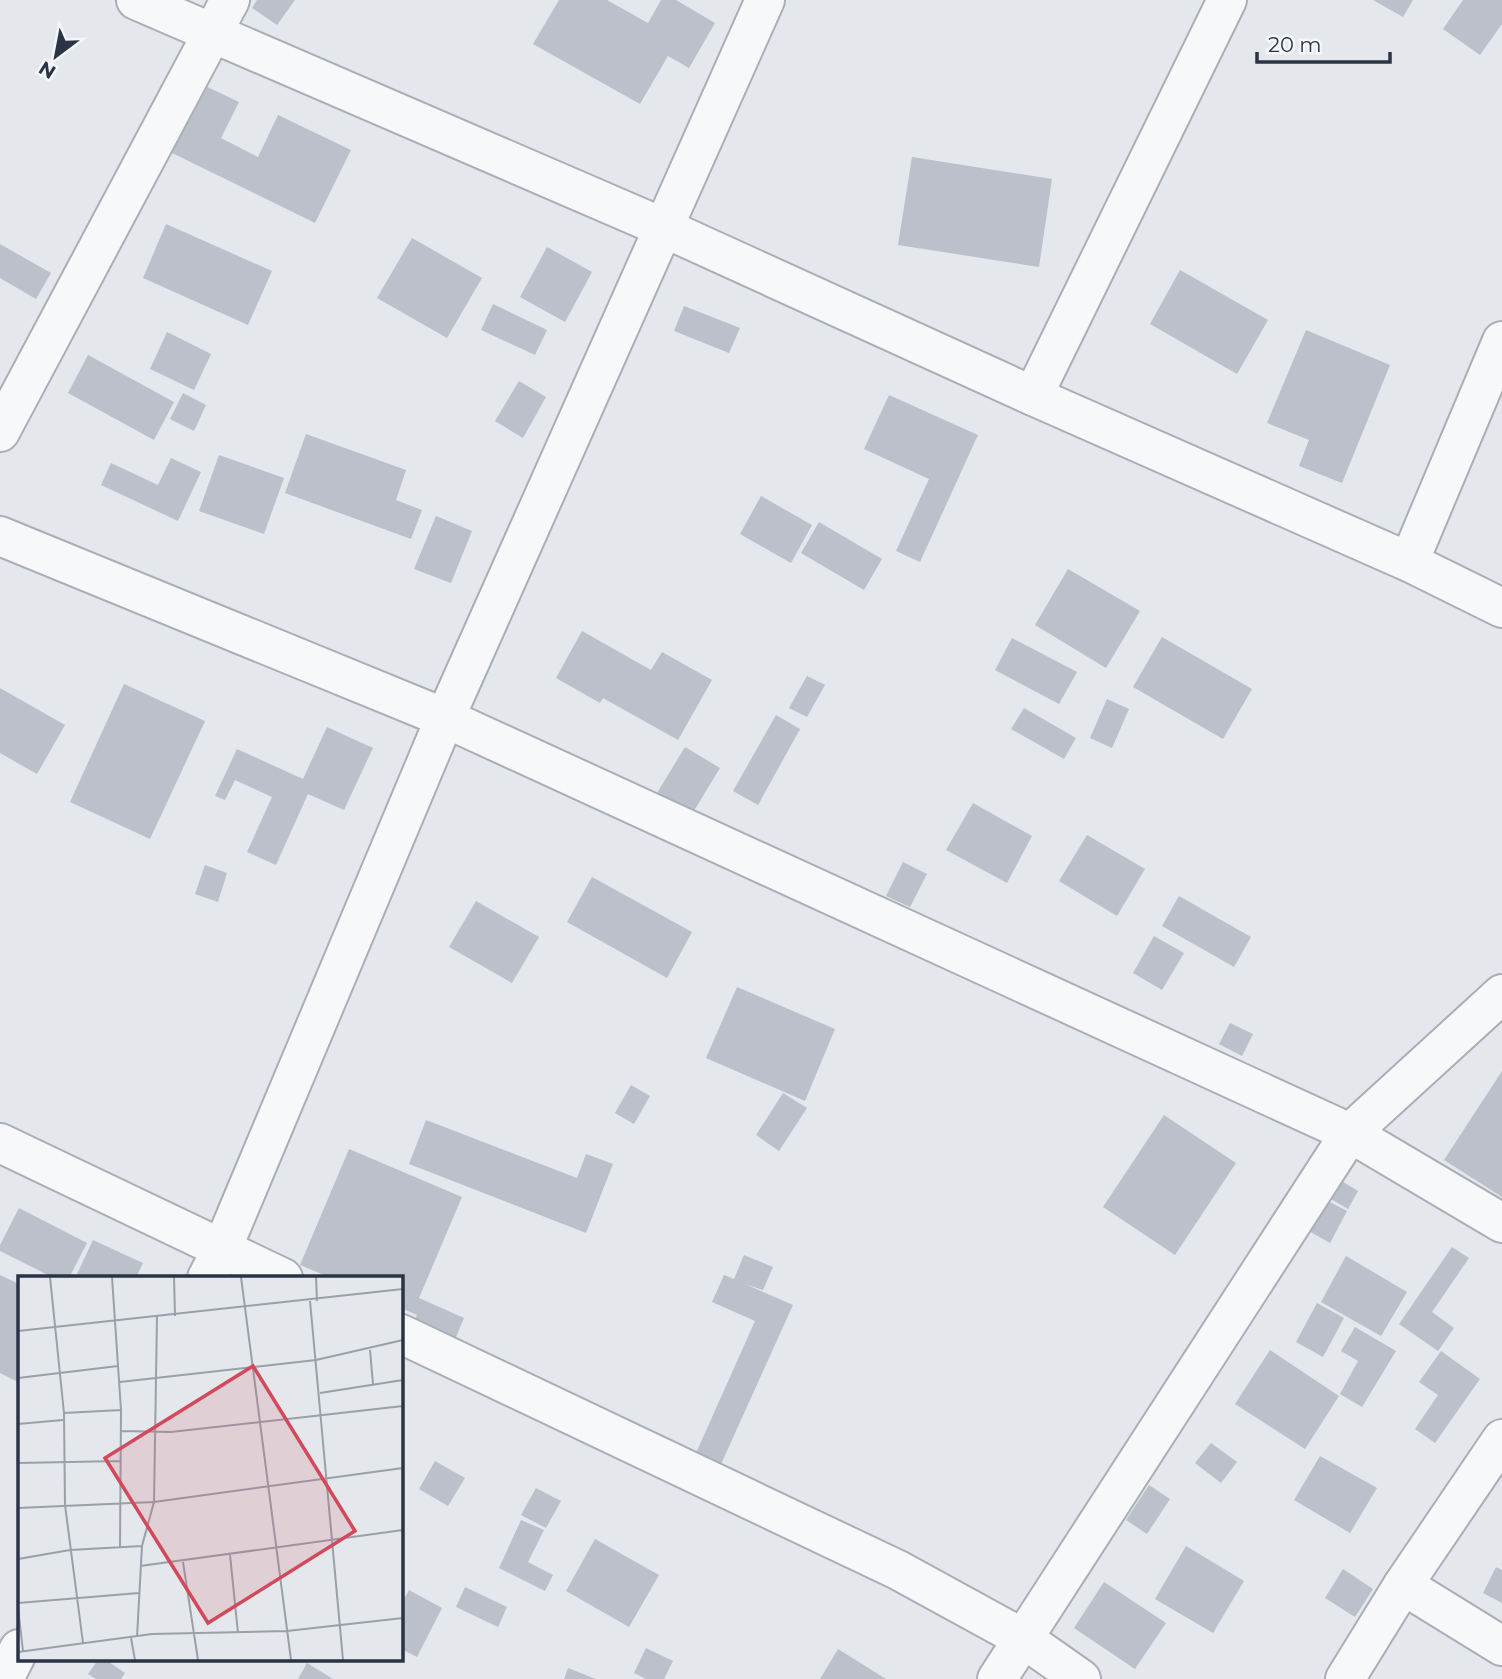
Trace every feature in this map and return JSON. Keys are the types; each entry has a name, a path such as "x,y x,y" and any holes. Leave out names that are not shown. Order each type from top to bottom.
{"street":[{"path":"136,0 662,227 1409,562 1502,608"},
{"path":"0,432 230,0"},
{"path":"215,1264 445,718 765,0"},
{"path":"1034,396 1227,0"},
{"path":"1409,562 1502,341"},
{"path":"0,536 445,718 1350,1133 1502,1223"},
{"path":"997,1679 1350,1133 1502,994"},
{"path":"0,1143 215,1264 273,1276"},
{"path":"402,1334 898,1570 1024,1639 1081,1679"},
{"path":"1345,1679 1403,1585 1502,1439"},
{"path":"1403,1585 1502,1646"},
{"path":"3,1678 18,1651"}],"building":[{"path":"257,0 295,0 277,25 252,8"},
{"path":"559,0 607,0 648,23 661,0 676,0 715,23 689,68 668,56 640,104 533,44"},
{"path":"1373,0 1413,0 1403,17"},
{"path":"1463,0 1502,0 1502,24 1480,55 1443,29"},
{"path":"195,81 239,102 221,138 258,157 278,115 351,150 315,223 162,148"},
{"path":"912,157 1052,179 1039,267 898,245"},
{"path":"166,224 272,271 248,325 143,278"},
{"path":"412,238 482,278 447,338 377,298"},
{"path":"0,244 51,273 36,299 0,278"},
{"path":"547,247 592,272 565,322 520,297"},
{"path":"1180,270 1268,320 1237,374 1150,324"},
{"path":"493,304 547,330 535,355 481,330"},
{"path":"684,306 740,328 729,353 674,331"},
{"path":"1306,330 1390,365 1342,483 1299,466 1309,440 1267,423"},
{"path":"167,332 211,354 194,390 150,369"},
{"path":"88,355 174,402 154,440 68,393"},
{"path":"519,381 546,397 523,438 495,421"},
{"path":"183,393 206,405 194,431 170,419"},
{"path":"889,395 978,435 920,562 896,551 929,479 864,449"},
{"path":"306,434 406,470 396,500 422,510 411,539 285,493"},
{"path":"219,455 284,478 264,534 199,511"},
{"path":"171,458 201,472 178,521 101,485 111,463 158,485"},
{"path":"761,496 812,525 791,563 740,534"},
{"path":"436,516 472,531 451,583 414,569"},
{"path":"819,522 882,559 864,590 801,553"},
{"path":"1068,569 1140,611 1106,668 1035,625"},
{"path":"582,631 651,670 662,652 712,680 678,740 603,698 600,703 556,678"},
{"path":"1162,637 1252,689 1223,739 1133,687"},
{"path":"1012,638 1077,672 1059,704 995,670"},
{"path":"807,676 825,685 807,717 789,708"},
{"path":"124,684 205,721 150,839 70,802"},
{"path":"0,688 65,725 37,774 0,753"},
{"path":"1107,699 1129,709 1112,748 1090,738"},
{"path":"1024,708 1076,738 1064,759 1011,729"},
{"path":"776,715 800,729 758,805 733,791"},
{"path":"327,727 373,748 344,810 308,794 276,865 247,852 272,797 235,780 225,800 215,796 237,749 303,779"},
{"path":"685,747 720,768 692,814 657,793"},
{"path":"973,803 1032,836 1007,883 946,850"},
{"path":"1087,835 1145,869 1117,916 1059,881"},
{"path":"903,862 927,874 910,907 886,896"},
{"path":"205,865 227,873 218,902 195,894"},
{"path":"592,877 692,932 667,978 567,922"},
{"path":"1179,896 1251,937 1234,967 1162,926"},
{"path":"476,901 539,937 512,983 449,947"},
{"path":"1154,936 1184,953 1162,990 1133,973"},
{"path":"737,987 835,1029 805,1101 706,1058"},
{"path":"1230,1023 1253,1034 1242,1056 1219,1044"},
{"path":"1502,1071 1502,1197 1444,1160"},
{"path":"631,1085 650,1096 634,1124 615,1113"},
{"path":"783,1093 807,1108 779,1151 756,1135"},
{"path":"1164,1115 1236,1163 1175,1255 1103,1207"},
{"path":"426,1120 577,1178 586,1154 613,1164 586,1233 409,1164"},
{"path":"349,1149 462,1197 419,1298 464,1318 453,1344 412,1326 417,1315 402,1308 402,1276 326,1276 300,1265"},
{"path":"1335,1177 1358,1191 1348,1209 1324,1195"},
{"path":"1324,1199 1347,1211 1330,1243 1307,1230"},
{"path":"19,1208 87,1243 70,1276 50,1276 0,1251 0,1245"},
{"path":"93,1240 143,1263 137,1276 77,1274"},
{"path":"1452,1247 1469,1258 1432,1312 1454,1328 1438,1351 1399,1324"},
{"path":"744,1255 773,1267 763,1290 745,1284 793,1305 717,1473 692,1462 755,1321 712,1302 724,1275 734,1279"},
{"path":"1346,1256 1407,1292 1381,1336 1321,1302"},
{"path":"0,1275 18,1284 18,1382 0,1373"},
{"path":"1317,1303 1344,1318 1323,1357 1296,1342"},
{"path":"1355,1327 1396,1351 1362,1407 1340,1394 1358,1361 1341,1351"},
{"path":"1270,1350 1339,1396 1305,1449 1235,1404"},
{"path":"1441,1351 1480,1379 1435,1443 1415,1429 1438,1395 1419,1382"},
{"path":"1211,1443 1237,1462 1221,1483 1195,1463"},
{"path":"1320,1456 1377,1488 1350,1533 1294,1500"},
{"path":"435,1461 465,1478 448,1506 419,1489"},
{"path":"1149,1485 1170,1499 1147,1534 1126,1520"},
{"path":"536,1488 561,1501 546,1528 521,1515"},
{"path":"521,1520 544,1530 528,1562 553,1575 545,1591 499,1568"},
{"path":"595,1539 659,1575 629,1627 566,1591"},
{"path":"1186,1546 1244,1581 1213,1633 1155,1599"},
{"path":"1496,1567 1502,1570 1502,1603 1483,1593"},
{"path":"1343,1569 1373,1589 1355,1617 1325,1598"},
{"path":"1104,1582 1166,1623 1135,1669 1074,1628"},
{"path":"465,1587 507,1607 498,1627 456,1607"},
{"path":"409,1590 442,1608 417,1657 402,1650 402,1603"},
{"path":"646,1648 673,1661 664,1679 646,1679 634,1673"},
{"path":"838,1649 886,1679 820,1679"},
{"path":"97,1662 109,1662 125,1673 121,1679 96,1679 88,1674"},
{"path":"307,1663 333,1679 298,1679"},
{"path":"568,1668 596,1679 564,1679"}]}
